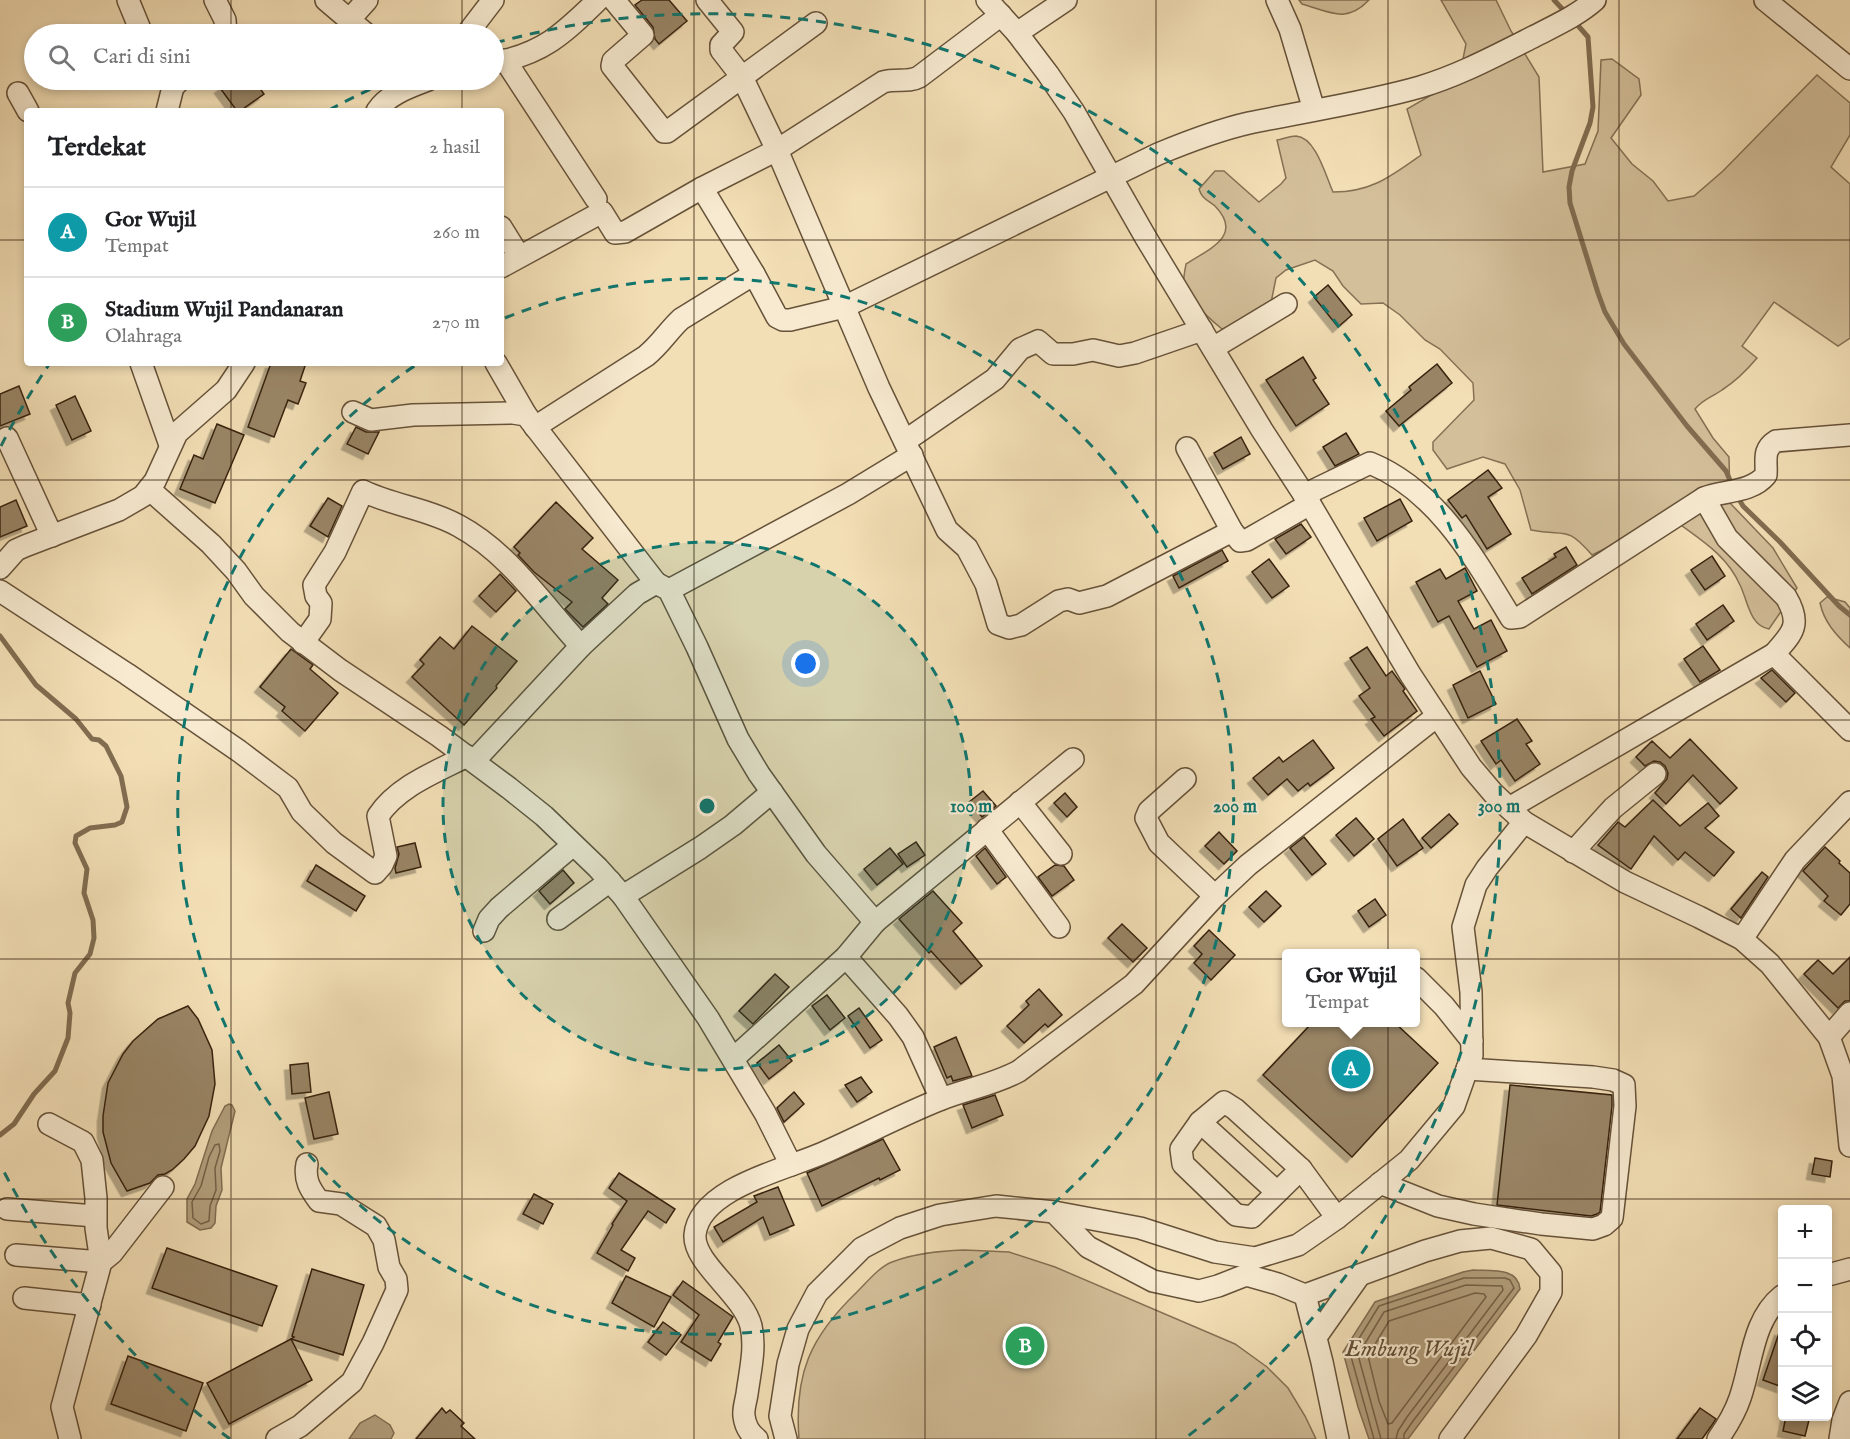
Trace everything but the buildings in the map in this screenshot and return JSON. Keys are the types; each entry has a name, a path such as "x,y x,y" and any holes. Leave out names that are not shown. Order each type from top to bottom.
{"street":[{"path":"128,0 138,24"},
{"path":"215,0 225,24"},
{"path":"326,0 355,24"},
{"path":"350,19 367,0"},
{"path":"475,24 494,0"},
{"path":"504,60 549,44 598,0"},
{"path":"614,0 643,35 614,61 612,66 662,132 667,132 816,23"},
{"path":"707,0 733,32 720,47 742,77 777,150 879,388 947,530 967,548 986,584 998,624 1009,628 1021,625 1068,599 1079,603 1107,596 1232,531"},
{"path":"1017,33 1066,0"},
{"path":"1277,0 1290,29 1314,110"},
{"path":"702,188 777,317 783,320 844,307 1180,144 1247,124 1419,87 1485,63 1567,20 1595,0"},
{"path":"1764,0 1850,69"},
{"path":"504,265 602,212 615,233 625,232 702,188 777,150 883,82 913,80 919,77 994,8 1017,33 1074,112 1202,330 1307,500 1410,674 1471,767 1493,793 1517,815 1573,852 1625,882 1699,916 1742,939 1770,964 1829,1037 1843,1076 1850,1146"},
{"path":"504,69 596,199"},
{"path":"168,108 172,90"},
{"path":"379,108 392,96 404,90"},
{"path":"504,231 519,256"},
{"path":"531,421 646,356 656,348 670,328 681,319 754,274"},
{"path":"1213,348 1286,304"},
{"path":"0,591 239,750 288,788 302,812 334,843 375,873 386,856 378,816 387,803 407,788 470,758 581,646 637,594 662,586 848,494 995,379 1020,349 1038,341 1053,354 1073,354 1094,350 1119,356 1135,353 1202,330"},
{"path":"142,366 170,445"},
{"path":"0,567 16,550 119,510 149,489 155,481 170,445 182,428 226,390 242,366"},
{"path":"498,366 531,421 662,586 705,664 738,739 816,854 875,922"},
{"path":"352,412 371,420 413,415 513,413 531,421"},
{"path":"1187,448 1232,531 1240,541 1247,540 1307,500 1370,463 1397,477 1441,514 1482,571 1510,618 1520,617 1712,495 1749,488 1760,482 1766,475 1765,453 1769,445 1776,441 1850,435"},
{"path":"7,438 52,536"},
{"path":"149,489 211,544 236,571 254,596 303,643 470,758 544,816 616,888 734,1058 791,1165"},
{"path":"303,643 320,619 321,603 316,596 314,585 335,552 363,491 377,498 442,518 473,534 512,568 581,646"},
{"path":"1054,1212 1088,1247 1154,1281 1199,1291 1218,1286 1251,1266 1298,1245 1337,1218 1408,1160 1454,1106 1472,1055 1471,992 1463,927 1476,885 1517,815 1774,654 1793,633 1795,624 1792,606 1786,597 1727,538 1712,495"},
{"path":"1774,654 1850,730"},
{"path":"750,1436 744,1415 753,1350 750,1324 735,1296 699,1253 694,1237 697,1223 706,1210 722,1197 755,1178 820,1155 898,1117 942,1099 1000,1081 1019,1071 1134,984 1215,896 1292,830 1437,716"},
{"path":"734,1058 846,957 875,922 1073,759"},
{"path":"1573,852 1614,808 1655,774"},
{"path":"1185,779 1149,811 1146,818 1159,843 1215,896"},
{"path":"558,919 700,848 772,792"},
{"path":"1020,802 1061,854"},
{"path":"1742,939 1795,860 1850,802"},
{"path":"987,829 1059,927"},
{"path":"484,931 489,919 499,908 573,845"},
{"path":"846,957 898,1016 913,1037 942,1099"},
{"path":"1420,982 1444,1006 1472,1041"},
{"path":"1829,1037 1850,1013"},
{"path":"1380,1183 1438,1206 1474,1214 1593,1229 1604,1226 1612,1218 1625,1106 1624,1085 1613,1080 1593,1077 1467,1069"},
{"path":"1301,1169 1252,1217 1236,1215 1183,1164 1181,1149 1200,1122 1224,1102 1235,1109 1301,1169 1337,1218"},
{"path":"1200,1122 1277,1192"},
{"path":"49,1124 83,1142 92,1160 95,1216 101,1262 62,1407 70,1439"},
{"path":"277,1439 300,1426 352,1382 397,1290 396,1279 389,1267 384,1239 376,1226 341,1204 319,1201 309,1188 305,1174 307,1164"},
{"path":"15,1255 101,1262 112,1253 163,1187"},
{"path":"786,1439 780,1416 788,1364 798,1329 817,1293 862,1248 900,1228 939,1215 996,1206 1054,1212 1140,1228 1251,1266 1278,1284 1305,1295 1434,1248 1460,1241 1491,1238 1531,1249 1551,1273 1551,1292 1526,1336 1450,1439"},
{"path":"7,1209 95,1216"},
{"path":"1832,1274 1850,1269"},
{"path":"1316,1336 1359,1276"},
{"path":"1305,1295 1338,1439"},
{"path":"24,1298 90,1305"},
{"path":"1718,1439 1734,1415 1741,1397 1758,1332 1778,1300"},
{"path":"1840,1439 1843,1420 1850,1402"}],"shaded area":[{"path":"1299,0 1369,0 1353,12 1337,14 1302,4"},
{"path":"1441,0 1496,0 1511,31 1539,77 1543,172 1585,164 1598,131 1601,60 1612,59 1639,79 1641,95 1611,138 1632,164 1653,181 1668,201 1694,196 1723,171 1817,75 1850,103 1850,135 1831,167 1850,184 1850,338 1838,346 1774,302 1742,346 1757,358 1732,383 1695,409 1713,438 1729,457 1730,503 1773,548 1797,588 1769,629 1762,627 1753,618 1740,585 1727,564 1710,547 1670,517 1592,555 1570,535 1531,530 1520,490 1505,464 1483,457 1447,469 1433,450 1433,442 1474,400 1473,383 1440,349 1425,340 1400,315 1383,303 1361,304 1343,286 1333,271 1315,260 1286,270 1276,278 1271,303 1238,325 1222,329 1200,309 1186,290 1184,279 1186,264 1213,247 1225,234 1226,226 1223,216 1199,189 1215,171 1224,171 1259,202 1286,178 1277,140 1296,136 1309,143 1315,150 1333,192 1358,189 1380,182 1421,155 1407,109 1459,79 1466,44"},
{"path":"1827,597 1845,602 1850,608 1850,648 1835,633 1824,616 1820,603"},
{"path":"964,1250 1009,1252 1055,1267 1235,1344 1267,1367 1288,1388 1316,1439 799,1439 799,1395 803,1376 808,1358 827,1325 887,1264 910,1256"}],"water":[{"path":"229,1104 235,1111 221,1168 222,1190 216,1206 215,1223 211,1228 200,1230 187,1222 187,1199 195,1184 212,1131 225,1106"},
{"name":"Embung Wujil","path":"1473,1270 1509,1274 1518,1282 1520,1289 1408,1439 1369,1439 1343,1352 1375,1302"},
{"path":"375,1415 390,1425 394,1433 391,1439 349,1439 360,1423"}],"waterway":[{"path":"1554,0 1567,14"},
{"path":"1574,21 1588,37 1593,107 1590,123 1572,171 1569,187 1570,203 1598,293 1605,312 1624,344 1687,426 1726,471 1732,485"},
{"path":"1737,496 1743,506 1850,615"},
{"path":"0,636 36,685 76,719 92,739 99,740 106,746 121,776 127,807 122,822 90,828 76,836 75,843 87,869 84,893 93,920 94,938 90,954 75,973 68,1003 70,1013 68,1038 55,1071 34,1094 14,1124 0,1135"}],"place":[{"name":"Gor Wujil","path":"1351,1069"},
{"name":"Stadium Wujil Pandanaran","path":"1025,1346"}]}
